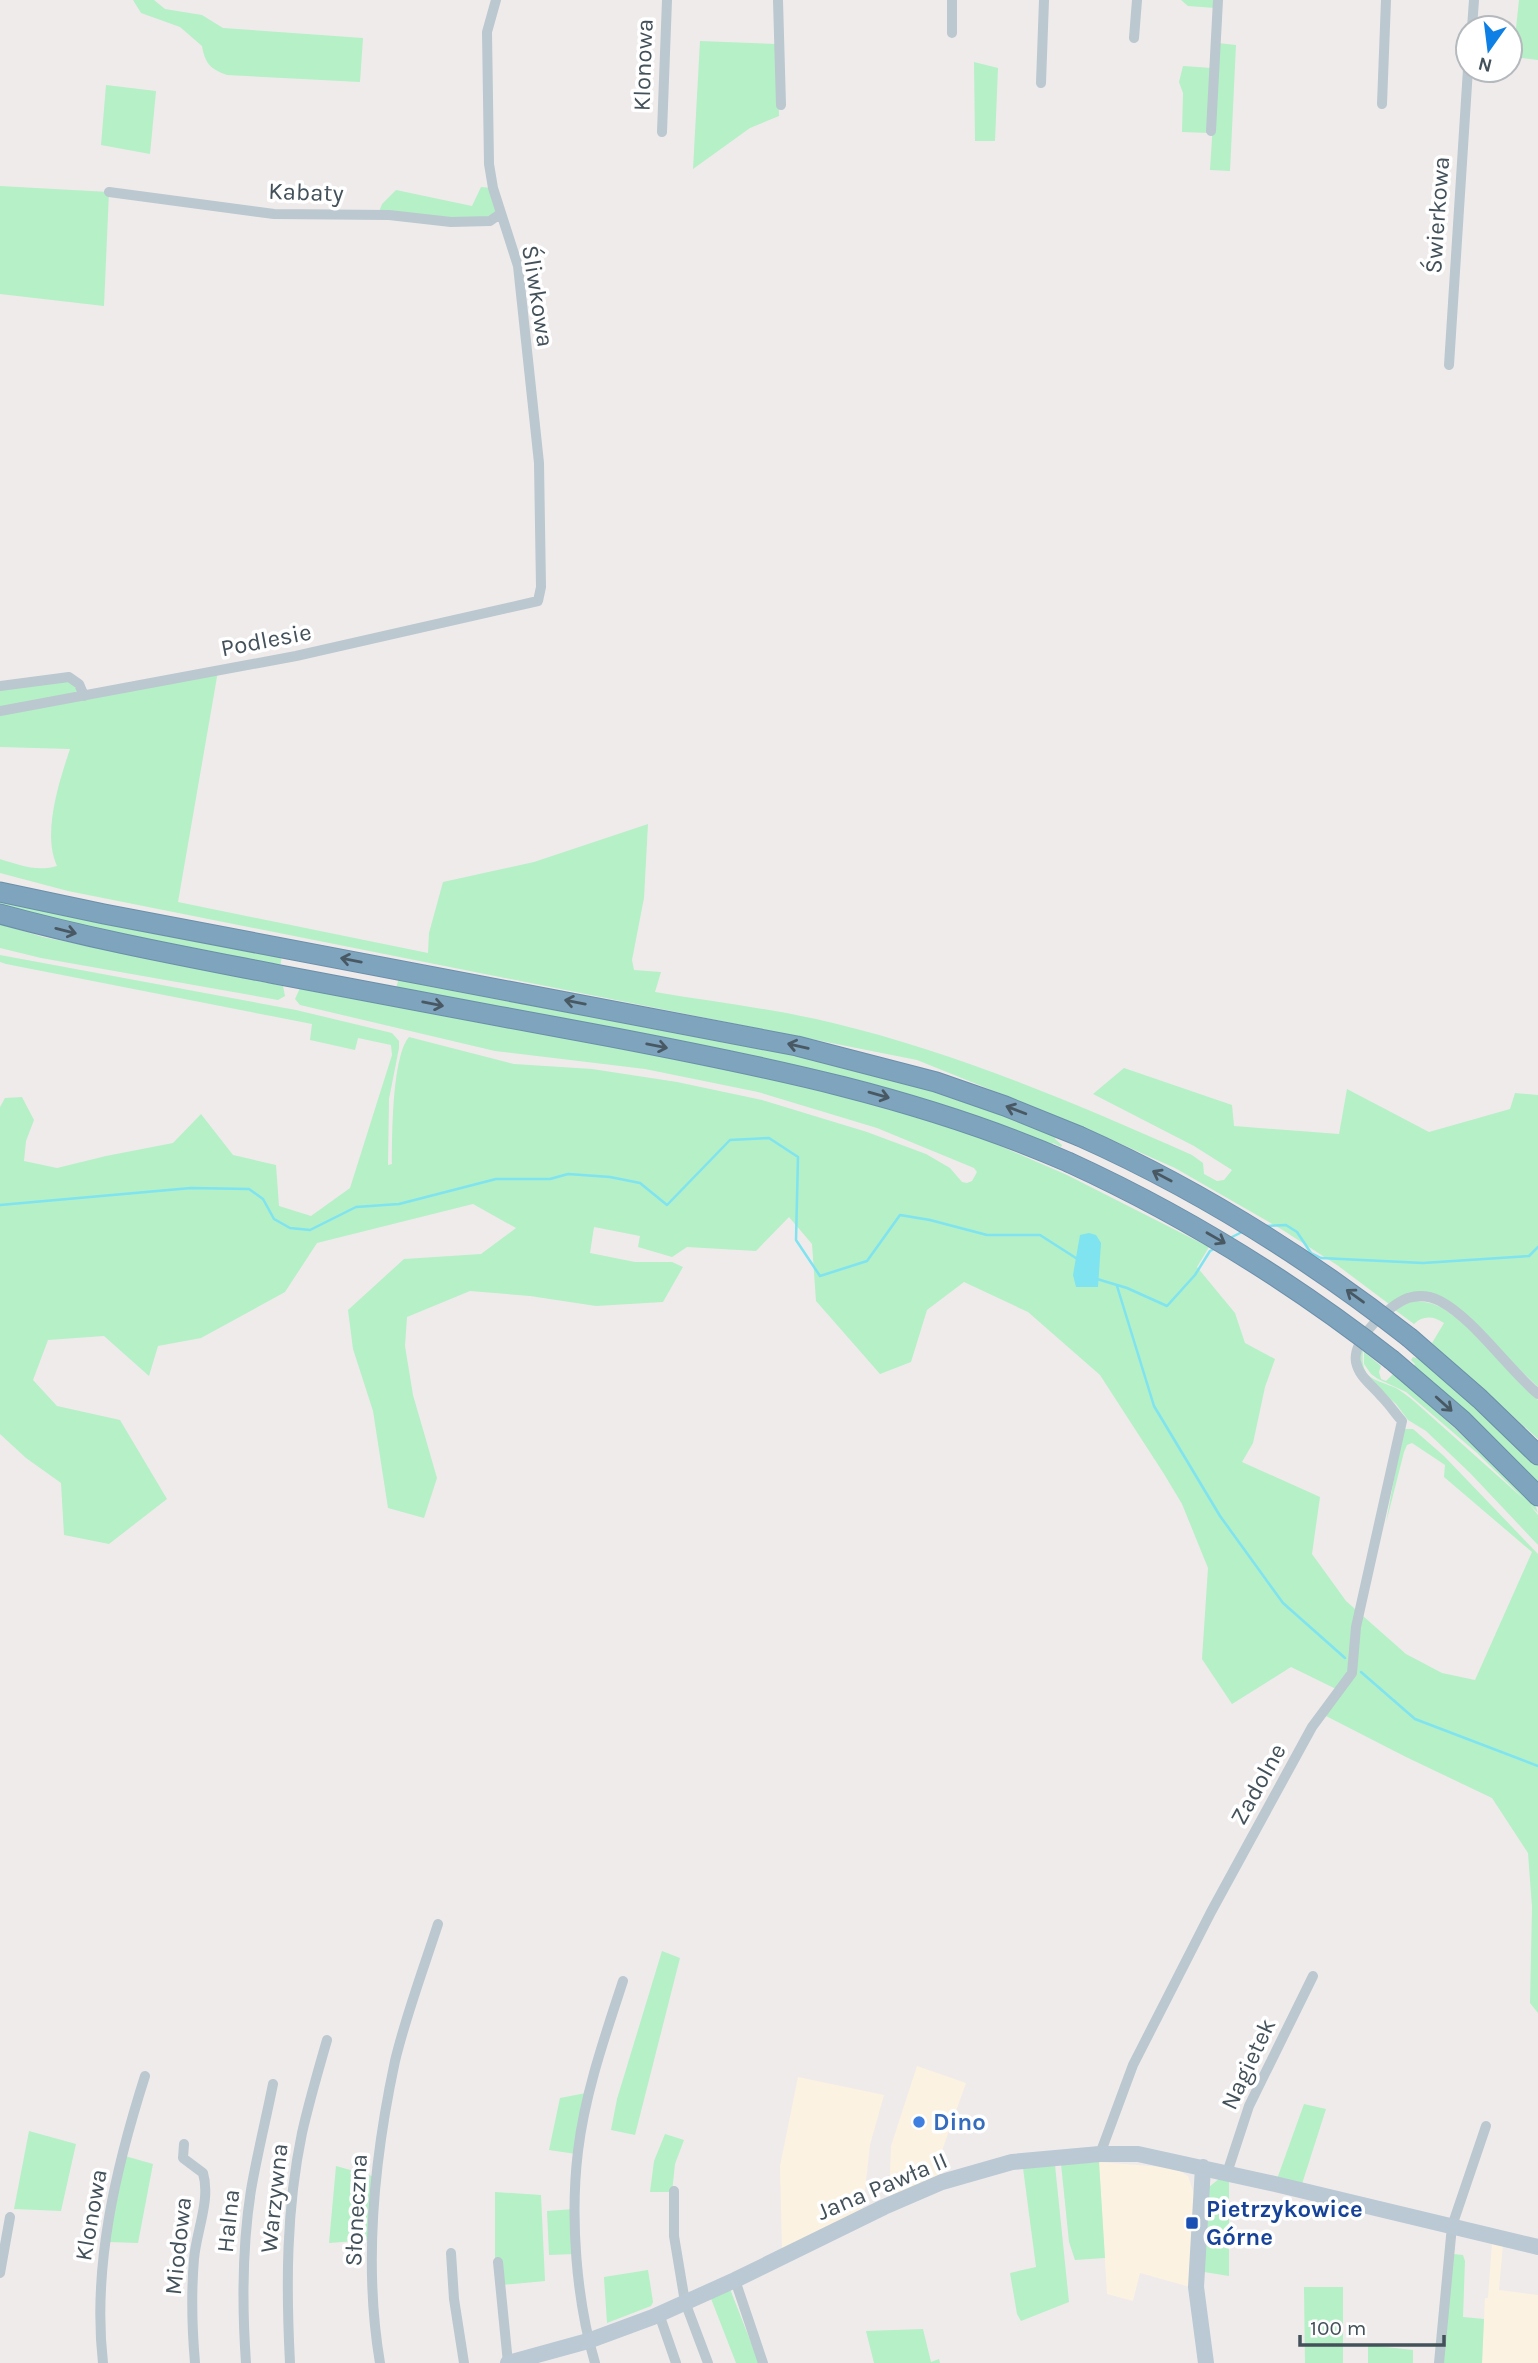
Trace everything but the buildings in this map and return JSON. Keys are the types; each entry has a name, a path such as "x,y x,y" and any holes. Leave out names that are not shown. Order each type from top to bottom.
{"highway":[{"path":"0,892 104,914 719,1029 840,1055 1005,1106 1079,1136 1155,1173 1241,1221 1334,1281 1410,1338 1480,1399 1538,1455"},
{"path":"0,914 86,936 191,958 695,1053 828,1081 964,1121 1068,1163 1146,1200 1238,1252 1307,1297 1392,1360 1462,1420 1538,1496"}],"street":[{"name":"Śliwkowa","path":"496,0 487,32 489,164 500,214 517,267 539,463 541,587 538,601"},
{"name":"Klonowa","path":"662,132 667,0"},
{"path":"778,0 781,105"},
{"path":"952,0 952,33"},
{"path":"1041,83 1044,0"},
{"path":"1134,38 1137,0"},
{"path":"1211,131 1218,0"},
{"path":"1382,104 1386,0"},
{"name":"Świerkowa","path":"1449,365 1467,84"},
{"name":"Kabaty","path":"109,192 274,214 389,215 451,222 490,221 500,214"},
{"name":"Podlesie","path":"0,711 296,656 538,601"},
{"path":"0,686 69,677 79,684 84,696"},
{"name":"Zadolne","path":"1100,2154 1133,2065 1210,1912 1312,1727 1352,1673 1356,1626 1402,1421 1382,1396 1364,1380 1356,1364 1359,1343 1391,1307 1408,1298 1433,1298 1449,1307 1538,1394"},
{"name":"Słoneczna","path":"380,2363 374,2297 372,2227 376,2175 395,2061 438,1924"},
{"name":"Nagietek","path":"1227,2173 1250,2106 1313,1976"},
{"path":"595,2363 589,2341 578,2266 575,2181 578,2149 592,2079 623,1981"},
{"name":"Warzywna","path":"290,2363 287,2260 290,2209 302,2133 327,2040"},
{"name":"Klonowa","path":"103,2363 100,2285 113,2197 145,2076"},
{"name":"Halna","path":"246,2363 243,2315 246,2236 251,2190 273,2084"},
{"path":"1438,2363 1452,2227 1486,2126"},
{"name":"Miodowa","path":"184,2144 183,2158 202,2173 205,2187 194,2256 192,2299 195,2363"},
{"name":"Jana Pawła II","path":"508,2363 552,2357 735,2280 873,2212 942,2182 1012,2162 1100,2154 1138,2154 1538,2247"},
{"path":"1203,2167 1196,2287 1206,2363"},
{"path":"674,2191 674,2236 685,2302 708,2363"},
{"path":"0,2273 10,2217"},
{"path":"452,2253 454,2299 464,2363"},
{"path":"498,2262 508,2363"},
{"path":"735,2280 763,2363"},
{"path":"659,2314 677,2363"}],"shaded area":[{"path":"917,2066 966,2083 938,2162 944,2175 889,2198 891,2146"},
{"path":"798,2077 884,2095 870,2145 863,2208 782,2249 780,2166"},
{"path":"1099,2162 1175,2168 1188,2176 1194,2194 1190,2287 1140,2273 1133,2301 1107,2294"},
{"path":"1492,2243 1503,2244 1499,2290 1538,2295 1538,2363 1482,2363 1485,2298 1488,2298"}],"green space":[{"path":"133,0 154,0 165,9 202,15 223,28 363,38 360,82 227,75 209,65 202,46 180,27 141,13"},
{"path":"1181,0 1216,0 1215,8 1188,6"},
{"path":"1519,0 1538,0 1538,60 1524,58 1524,14 1518,14"},
{"path":"700,41 777,44 779,116 750,128 693,169"},
{"path":"1218,43 1236,45 1230,171 1210,170"},
{"path":"974,62 998,68 995,141 975,141"},
{"path":"1183,66 1212,68 1209,133 1182,132 1183,93 1179,82"},
{"path":"106,85 156,91 150,154 101,145"},
{"path":"0,186 109,192 104,306 0,294"},
{"path":"481,187 493,188 500,214 490,221 378,215 382,204 396,190 472,206"},
{"path":"218,671 178,902 428,953 429,933 443,882 534,862 648,824 644,898 632,960 634,970 661,972 655,992 811,1018 880,1035 971,1064 1060,1098 1192,1155 1203,1163 1204,1174 1217,1181 1224,1180 1232,1170 1194,1146 1093,1094 1124,1068 1232,1105 1234,1126 1339,1134 1347,1089 1429,1132 1510,1109 1515,1093 1538,1095 1538,1387 1449,1301 1439,1296 1389,1304 1337,1265 1281,1229 1175,1168 1083,1127 917,1060 68,891 0,873 0,859 35,868 57,866 51,839 52,824 57,792 70,749 0,747 0,686 69,677 84,696"},
{"path":"0,898 282,955 280,968 0,908"},
{"path":"0,924 43,937 283,986 285,996 278,1000 41,958 0,948"},
{"path":"0,955 296,1010 392,1033 399,1041 399,1048 389,1099 388,1165 392,1164 396,1078 403,1047 409,1037 514,1064 592,1069 677,1082 762,1100 867,1132 926,1154 950,1168 962,1182 972,1181 977,1172 974,1168 877,1128 758,1092 645,1069 495,1051 300,1005 295,999 300,988 687,1060 858,1099 982,1138 1067,1175 1209,1247 1197,1267 1235,1313 1245,1343 1275,1359 1265,1387 1253,1443 1242,1462 1320,1497 1312,1554 1346,1601 1406,1654 1442,1673 1475,1680 1532,1552 1444,1477 1445,1465 1412,1443 1407,1445 1404,1452 1386,1523 1403,1429 1413,1429 1444,1456 1538,1554 1538,2013 1530,2003 1532,1907 1528,1853 1492,1798 1326,1716 1336,1689 1291,1667 1232,1704 1202,1659 1208,1568 1182,1504 1100,1375 1028,1312 964,1282 927,1310 911,1362 880,1374 816,1301 812,1244 789,1217 756,1251 687,1247 672,1257 638,1247 640,1236 594,1227 590,1253 635,1262 672,1262 683,1267 663,1302 596,1306 530,1296 470,1291 407,1317 405,1346 413,1395 437,1478 424,1518 388,1508 373,1411 353,1349 348,1310 404,1259 481,1254 516,1228 473,1204 317,1243 285,1292 201,1338 158,1346 149,1376 104,1336 48,1340 33,1380 57,1406 120,1420 167,1499 109,1544 64,1535 61,1483 26,1458 0,1434 0,1107 5,1098 22,1097 34,1120 26,1141 24,1161 57,1168 173,1143 201,1114 233,1155 276,1165 279,1206 311,1216 350,1188 392,1055 391,1045 358,1038 355,1050 310,1040 312,1024 6,964 0,962"},
{"path":"399,977 595,1012 885,1074 1057,1134 1055,1139 1062,1145 1061,1147 1053,1143 1050,1147 992,1125 396,989"},
{"path":"1412,1301 1436,1305 1457,1318 1538,1400 1538,1439 1432,1343 1444,1323 1429,1317 1414,1324 1395,1310"},
{"path":"1361,1350 1364,1368 1370,1377 1408,1396 1527,1502 1477,1453 1406,1392 1371,1374 1364,1364 1364,1352 1381,1366 1381,1379 1386,1381 1393,1374 1466,1439 1536,1507 1538,1513 1530,1505 1538,1515 1538,1545 1470,1473 1426,1431 1408,1420 1396,1404 1375,1385 1361,1368"},
{"path":"1421,1356 1538,1465 1538,1487 1413,1368 1413,1357 1419,1359"},
{"path":"662,1951 680,1958 635,2135 611,2130 617,2099"},
{"path":"586,2093 576,2154 549,2150 560,2098"},
{"path":"1304,2104 1326,2109 1302,2184 1277,2179"},
{"path":"29,2131 76,2144 61,2211 14,2209"},
{"path":"665,2134 684,2140 675,2164 672,2192 650,2192 654,2161"},
{"path":"125,2156 153,2164 138,2243 109,2242"},
{"path":"1099,2162 1105,2258 1075,2260 1069,2242 1061,2164"},
{"path":"1055,2165 1069,2302 1021,2321 1017,2314 1010,2273 1036,2267 1023,2168"},
{"path":"336,2166 372,2176 370,2240 329,2243"},
{"path":"1220,2178 1229,2179 1229,2276 1204,2272 1209,2187"},
{"path":"495,2192 541,2195 545,2281 502,2285 495,2259"},
{"path":"574,2209 575,2254 549,2255 547,2211"},
{"path":"1453,2254 1463,2255 1465,2261 1463,2317 1484,2319 1482,2363 1443,2363"},
{"path":"648,2270 653,2302 651,2306 607,2323 604,2277"},
{"path":"1304,2287 1343,2287 1343,2363 1305,2363"},
{"path":"730,2289 759,2363 736,2363 710,2296"},
{"path":"923,2329 931,2362 939,2359 940,2363 874,2363 866,2331"},
{"path":"1368,2345 1413,2350 1413,2363 1368,2363"}],"water":[{"path":"1080,1235 1096,1235 1101,1243 1098,1287 1076,1287 1073,1275"}],"waterway":[{"path":"0,1205 191,1188 249,1189 263,1199 274,1219 290,1228 310,1230 356,1207 399,1204 496,1179 550,1179 568,1174 610,1177 640,1183 667,1205 730,1140 769,1138 798,1157 796,1240 820,1276 867,1261 900,1215 987,1235 1040,1235 1079,1260"},
{"path":"1266,1226 1286,1225 1297,1232 1311,1253 1321,1258 1423,1263 1529,1256 1538,1247"},
{"path":"1230,1238 1242,1232"},
{"path":"1097,1279 1127,1288 1167,1306 1195,1275 1210,1251 1216,1248"},
{"path":"1117,1286 1154,1406 1220,1516 1283,1603 1345,1658"},
{"path":"1361,1672 1415,1719 1538,1766"}],"place":[{"name":"Dino","path":"919,2122"},
{"name":"Pietrzykowice Górne","path":"1192,2223"}]}
